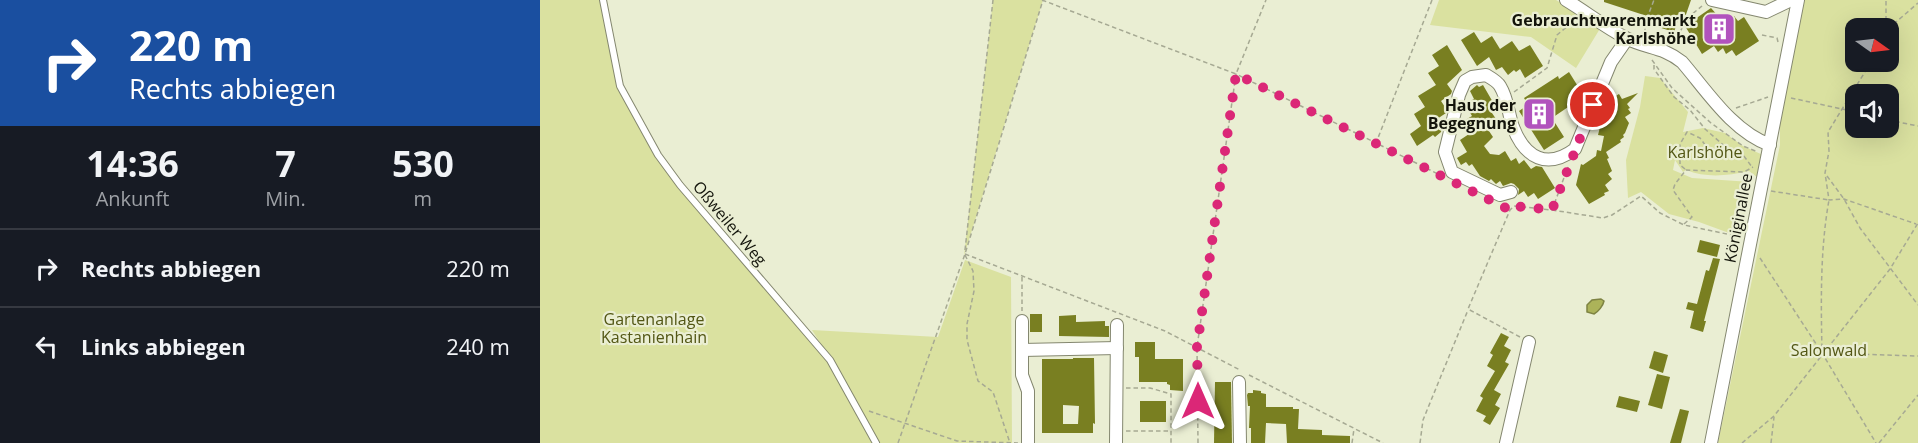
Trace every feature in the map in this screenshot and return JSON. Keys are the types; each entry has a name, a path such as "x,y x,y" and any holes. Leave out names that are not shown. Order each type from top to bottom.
{"street":[{"path":"1566,0 1627,39 1663,49 1682,62 1723,110 1768,154"},
{"path":"1707,3 1766,12 1791,0"},
{"name":"Königinallee","path":"1711,443 1798,0"},
{"path":"1510,192 1500,195 1452,172 1445,152 1459,95 1465,81 1472,76 1486,75 1498,83 1506,97 1514,129 1522,144 1531,154 1539,159 1548,160 1565,156 1575,148 1611,62 1627,39"},
{"path":"1022,321 1022,375 1028,391 1028,443"},
{"path":"1116,443 1117,325"},
{"path":"1506,443 1529,342"},
{"path":"1022,350 1117,348"},
{"path":"1239,382 1240,443"}],"lane":[{"name":"Oßweiler Weg","path":"603,0 620,86 658,155 686,192 830,360 876,443"}],"path":[{"path":"856,407 957,441 1010,443 993,392 978,381 967,340 967,324 974,291 973,271 965,254 993,0"},
{"path":"898,443 965,254 1042,0 1236,74 1448,179"},
{"path":"1197,443 1197,347 1236,74 1266,0"},
{"path":"1376,143 1432,0"},
{"path":"1654,0 1644,26 1649,56 1672,88 1711,123 1743,146 1768,154"},
{"path":"1886,0 1887,18"},
{"path":"1663,49 1678,38 1685,20 1707,3"},
{"path":"1899,19 1918,3"},
{"path":"1506,97 1547,68 1557,34 1583,11"},
{"path":"1762,35 1777,38 1780,48"},
{"path":"1654,63 1654,69 1674,97 1730,151"},
{"path":"1822,353 1825,226 1829,200 1825,173 1829,151 1828,132 1865,72"},
{"path":"1723,110 1737,108 1770,96 1845,110"},
{"path":"1899,122 1918,126"},
{"path":"1752,167 1738,148 1720,155 1711,153 1700,138 1686,132 1680,144 1680,165 1686,170 1744,172 1752,167 1768,154"},
{"path":"1552,210 1575,148"},
{"path":"1684,225 1692,217 1673,190 1686,170"},
{"path":"1825,173 1844,199 1860,228 1918,305"},
{"path":"1742,443 1774,416 1890,269 1918,224 1844,199 1829,200 1771,191"},
{"path":"1420,443 1423,420 1510,210 1514,206 1603,218 1641,196 1660,213 1684,225 1742,237 1750,244 1822,353 1877,443 1918,396"},
{"path":"1500,205 1510,210"},
{"path":"965,254 1165,331 1383,443"},
{"path":"1022,276 1022,321"},
{"path":"1468,309 1529,342"},
{"path":"1822,353 1918,356"},
{"path":"1117,388 1150,388 1171,394 1171,443"},
{"path":"1771,443 1774,416"},
{"path":"1352,443 1354,428"},
{"path":"1130,432 1171,431"}],"green space":[{"name":"Gartenanlage Kastanienhain","path":"540,0 603,0 620,86 658,155 827,354 812,330 938,337 965,260 1011,277 1012,443 540,443"},
{"path":"993,0 1043,0 964,256"},
{"path":"1439,0 1556,0 1601,27 1576,68 1531,37 1430,25"},
{"name":"Salonwald","path":"1800,0 1918,0 1918,443 1718,443 1780,145 1780,111"},
{"name":"Karlshöhe","path":"1645,76 1660,78 1688,112 1683,132 1703,128 1725,133 1743,146 1763,155 1758,178 1749,171 1717,175 1686,170 1683,172 1675,160 1673,170 1692,178 1751,182 1740,237 1669,214 1641,192 1628,198 1626,160 1640,107"}],"shaded area":[{"path":"1592,300 1604,301 1597,312 1594,314 1587,312 1587,305"}],"building":[{"path":"1604,0 1691,0 1683,23 1679,17 1674,32 1655,26 1656,24 1651,22 1653,18 1604,2"},
{"name":"Gebrauchtwarenmarkt Karlshöhe","path":"1711,8 1719,17 1725,14 1729,19 1734,16 1738,21 1744,17 1759,41 1736,56 1732,50 1726,54 1723,48 1718,52 1714,46 1702,54 1685,26"},
{"path":"1474,32 1481,43 1492,36 1500,49 1512,41 1519,51 1530,45 1543,66 1525,78 1520,69 1508,75 1502,67 1496,70 1489,57 1477,66 1461,40"},
{"path":"1447,45 1462,70 1447,84 1452,91 1451,94 1441,101 1447,110 1437,119 1442,128 1441,132 1417,146 1410,134 1421,126 1414,114 1425,107 1418,96 1436,85 1428,73 1439,66 1432,55"},
{"name":"Haus der Begegnung","path":"1569,72 1584,96 1580,99 1581,101 1575,105 1574,103 1552,118 1564,137 1544,150 1519,111 1528,105 1524,98 1558,76 1559,79"},
{"path":"1477,85 1479,87 1483,85 1494,104 1490,110 1496,119 1487,128 1493,137 1484,146 1490,154 1499,155 1505,151 1511,161 1516,158 1519,164 1524,160 1531,169 1536,166 1542,167 1555,188 1538,199 1534,193 1528,197 1524,191 1518,195 1519,189 1514,184 1503,186 1500,181 1496,184 1491,179 1489,181 1480,176 1472,164 1469,166 1466,162 1461,165 1457,158 1467,152 1460,140 1469,134 1462,122 1472,116 1465,104 1474,99 1470,91"},
{"path":"1638,93 1627,104 1631,113 1625,117 1629,123 1624,137 1620,140 1621,142 1606,152 1612,171 1608,174 1612,179 1605,185 1609,191 1589,204 1576,185 1581,164 1583,165 1596,156 1597,150 1601,151 1604,136 1598,135 1600,127 1595,126 1602,104 1619,94 1622,99"},
{"path":"1700,240 1720,245 1717,257 1697,252"},
{"path":"1713,258 1720,259 1703,332 1690,328 1694,311 1686,309 1688,302 1697,304 1706,270 1709,271"},
{"path":"1030,314 1042,314 1042,332 1030,332"},
{"path":"1076,315 1076,322 1105,321 1105,326 1109,326 1109,337 1059,336 1059,316"},
{"path":"1501,333 1509,337 1504,346 1511,350 1505,362 1509,364 1494,390 1501,394 1495,405 1500,408 1490,425 1483,421 1486,416 1476,411 1483,398 1480,396 1495,371 1487,366 1493,355 1490,353"},
{"path":"1135,342 1155,342 1155,359 1183,359 1183,391 1170,390 1167,382 1139,382 1139,357 1135,357"},
{"path":"1654,351 1668,355 1663,373 1649,368"},
{"path":"1094,358 1095,424 1093,423 1093,433 1042,433 1042,359","holes":["1063,405 1079,406 1078,424 1063,424"]},
{"path":"1657,374 1670,377 1662,409 1648,405"},
{"path":"1215,382 1231,382 1232,443 1214,443"},
{"path":"1253,390 1266,394 1266,407 1299,409 1298,429 1322,430 1322,435 1350,436 1350,443 1287,443 1286,424 1266,423 1265,443 1251,443 1250,406 1248,406 1247,395 1253,393"},
{"path":"1619,396 1640,401 1637,412 1616,407"},
{"path":"1140,401 1166,401 1166,422 1140,422"},
{"path":"1680,409 1689,411 1681,443 1670,443"}],"place":[{"name":"Gebrauchtwarenmarkt Karlshöhe","path":"1719,29"},
{"name":"Haus der Begegnung","path":"1539,114"}],"route":[{"path":"1198,401 1197,347 1236,74 1510,210 1514,206 1552,210 1593,105"}]}
